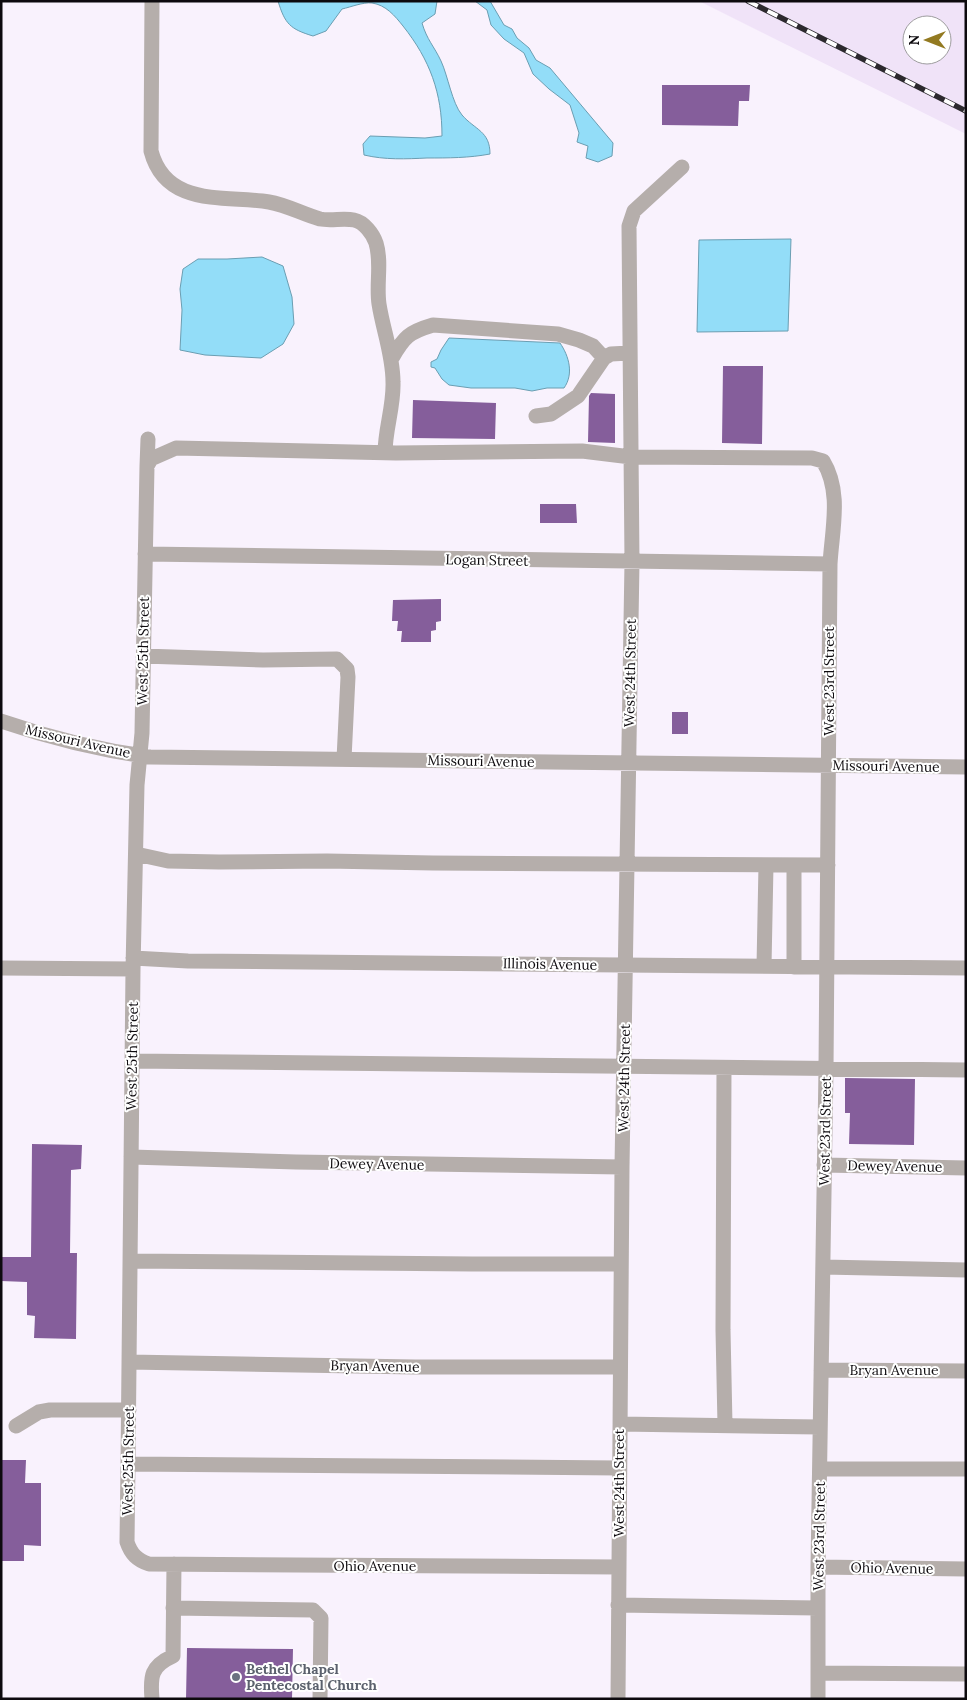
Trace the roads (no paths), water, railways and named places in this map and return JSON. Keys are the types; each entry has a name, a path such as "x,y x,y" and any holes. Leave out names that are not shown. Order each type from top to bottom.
{"street":[{"path":"152,1 150,141 154,163 170,182 183,191 206,198 269,202 286,205 319,219 354,220 368,228 376,243 379,261 378,302 392,358 393,402 386,434 385,453"},
{"name":"West 24th Street","path":"618,1699 622,1167 632,562 629,226 630,217 634,211 682,167"},
{"path":"392,358 403,340 417,330 433,326 558,334 593,346 604,358"},
{"path":"536,416 551,414 578,396 604,358 611,354 629,353"},
{"name":"West 25th Street","path":"134,1556 127,1542 133,964 148,439"},
{"path":"147,466 151,458 176,448 385,453 582,452 631,457"},
{"name":"West 23rd Street","path":"631,457 812,458 823,461 830,472 835,497 830,564 818,1699"},
{"name":"Logan Street","path":"145,554 830,564"},
{"path":"143,656 263,660 337,659 347,669 348,677 344,760"},
{"name":"Missouri Avenue","path":"1,722 45,736 94,748 140,756 966,767"},
{"path":"136,854 168,861 219,862 327,861 828,865"},
{"path":"764,966 766,865"},
{"path":"794,865 794,967"},
{"name":"Illinois Avenue","path":"1,968 188,961 966,968"},
{"path":"132,1061 966,1070"},
{"path":"724,1068 723,1346 725,1425"},
{"name":"Dewey Avenue","path":"131,1157 296,1162 622,1167"},
{"name":"Dewey Avenue","path":"824,1165 966,1168"},
{"path":"130,1261 621,1264"},
{"path":"823,1267 966,1270"},
{"name":"Bryan Avenue","path":"129,1362 415,1367 620,1366"},
{"name":"Bryan Avenue","path":"822,1370 966,1371"},
{"path":"16,1426 39,1412 50,1410 129,1410"},
{"path":"620,1424 820,1427"},
{"path":"128,1464 619,1468"},
{"path":"820,1469 966,1469"},
{"name":"Ohio Avenue","path":"134,1556 140,1561 149,1564 618,1567"},
{"path":"152,1699 150,1680 154,1670 161,1662 173,1656 174,1564"},
{"name":"Ohio Avenue","path":"818,1567 966,1569"},
{"path":"618,1605 818,1608"},
{"path":"174,1608 313,1610 321,1618 320,1699"},
{"path":"818,1673 966,1674"}],"water":[{"path":"278,1 437,1 435,14 422,23 424,29 441,61 459,110 485,136 490,154 458,158 403,159 364,155 363,144 370,136 425,138 442,136 437,91 420,51 397,18 377,4 365,3 342,9 326,31 313,36 299,31 286,20"},
{"path":"475,1 490,1 504,25 512,29 517,38 529,48 536,60 550,68 613,143 612,156 598,162 586,158 588,146 577,142 579,133 570,105 533,74 524,53 504,39 491,25 487,10"},
{"path":"791,239 788,331 697,332 699,240"},
{"path":"262,257 283,266 292,297 294,324 283,344 261,358 205,355 180,350 182,310 180,289 183,269 198,259"},
{"path":"449,338 560,343 568,359 570,371 567,383 564,388 547,388 532,391 515,388 471,388 449,385 442,379 435,368 431,367 431,362 437,359"}],"railway":[{"path":"748,1 966,111"}],"place":[{"name":"Bethel Chapel Pentecostal Church","path":"236,1677"}]}
